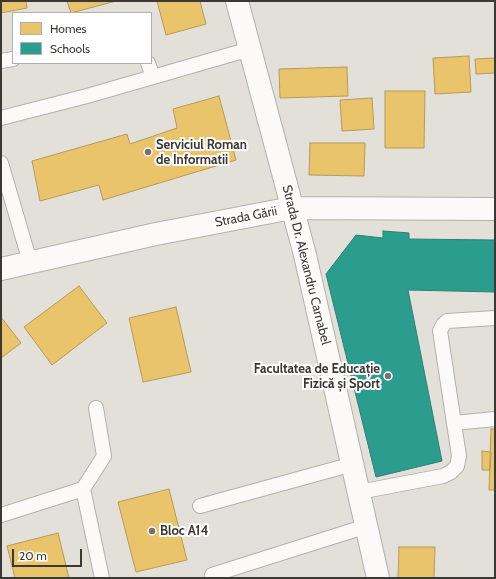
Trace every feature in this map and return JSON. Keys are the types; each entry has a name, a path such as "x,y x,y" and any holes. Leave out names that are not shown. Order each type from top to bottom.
{"street":[{"name":"Strada Dr. Alexandru Carnabel","path":"238,1 305,256 378,578"},
{"name":"Strada Gării","path":"1,269 156,234 292,208 495,209"}],"lane":[{"path":"1,118 87,96 250,49"},
{"path":"1,61 12,58"},
{"path":"148,64 153,77"},
{"path":"1,163 30,262"},
{"path":"359,492 443,476 452,472 457,466 459,456 440,331 447,321 495,318"},
{"path":"1,515 83,489 104,456 96,408"},
{"path":"454,423 495,419"},
{"path":"200,506 352,464"},
{"path":"83,489 102,578"},
{"path":"212,575 367,526"}],"building: Homes":[{"path":"1,1 26,1 27,8 1,13"},
{"path":"67,1 116,1 75,12 71,12"},
{"path":"157,1 200,1 206,24 166,35"},
{"path":"469,56 471,92 435,94 433,58"},
{"path":"495,58 495,73 476,74 475,59"},
{"path":"347,67 348,96 280,98 279,69"},
{"path":"385,91 425,91 424,148 385,148"},
{"name":"Serviciul Roman de Informatii","path":"219,96 236,160 103,200 99,185 40,201 32,161 127,134 130,144 177,128 173,109"},
{"path":"372,98 374,129 342,131 340,100"},
{"path":"310,143 365,143 364,176 309,175"},
{"path":"79,286 107,323 52,365 24,327"},
{"path":"176,307 191,372 143,382 129,318"},
{"path":"1,317 21,343 1,358"},
{"path":"491,429 495,429 495,490 489,490"},
{"path":"482,451 491,452 490,470 482,470"},
{"name":"Bloc A14","path":"169,489 187,560 136,572 118,502"},
{"path":"58,533 69,578 15,578 7,546"},
{"path":"399,547 435,547 434,578 398,578"}],"building: Schools":[{"name":"Facultatea de Educație Fizică și Sport","path":"383,231 409,233 409,239 495,240 495,292 408,290 442,461 376,477 326,274 356,235 383,238"}],"place":[{"name":"Serviciul Roman de Informatii","path":"148,152"},
{"name":"Facultatea de Educație Fizică și Sport","path":"388,376"},
{"name":"Bloc A14","path":"152,531"}]}
